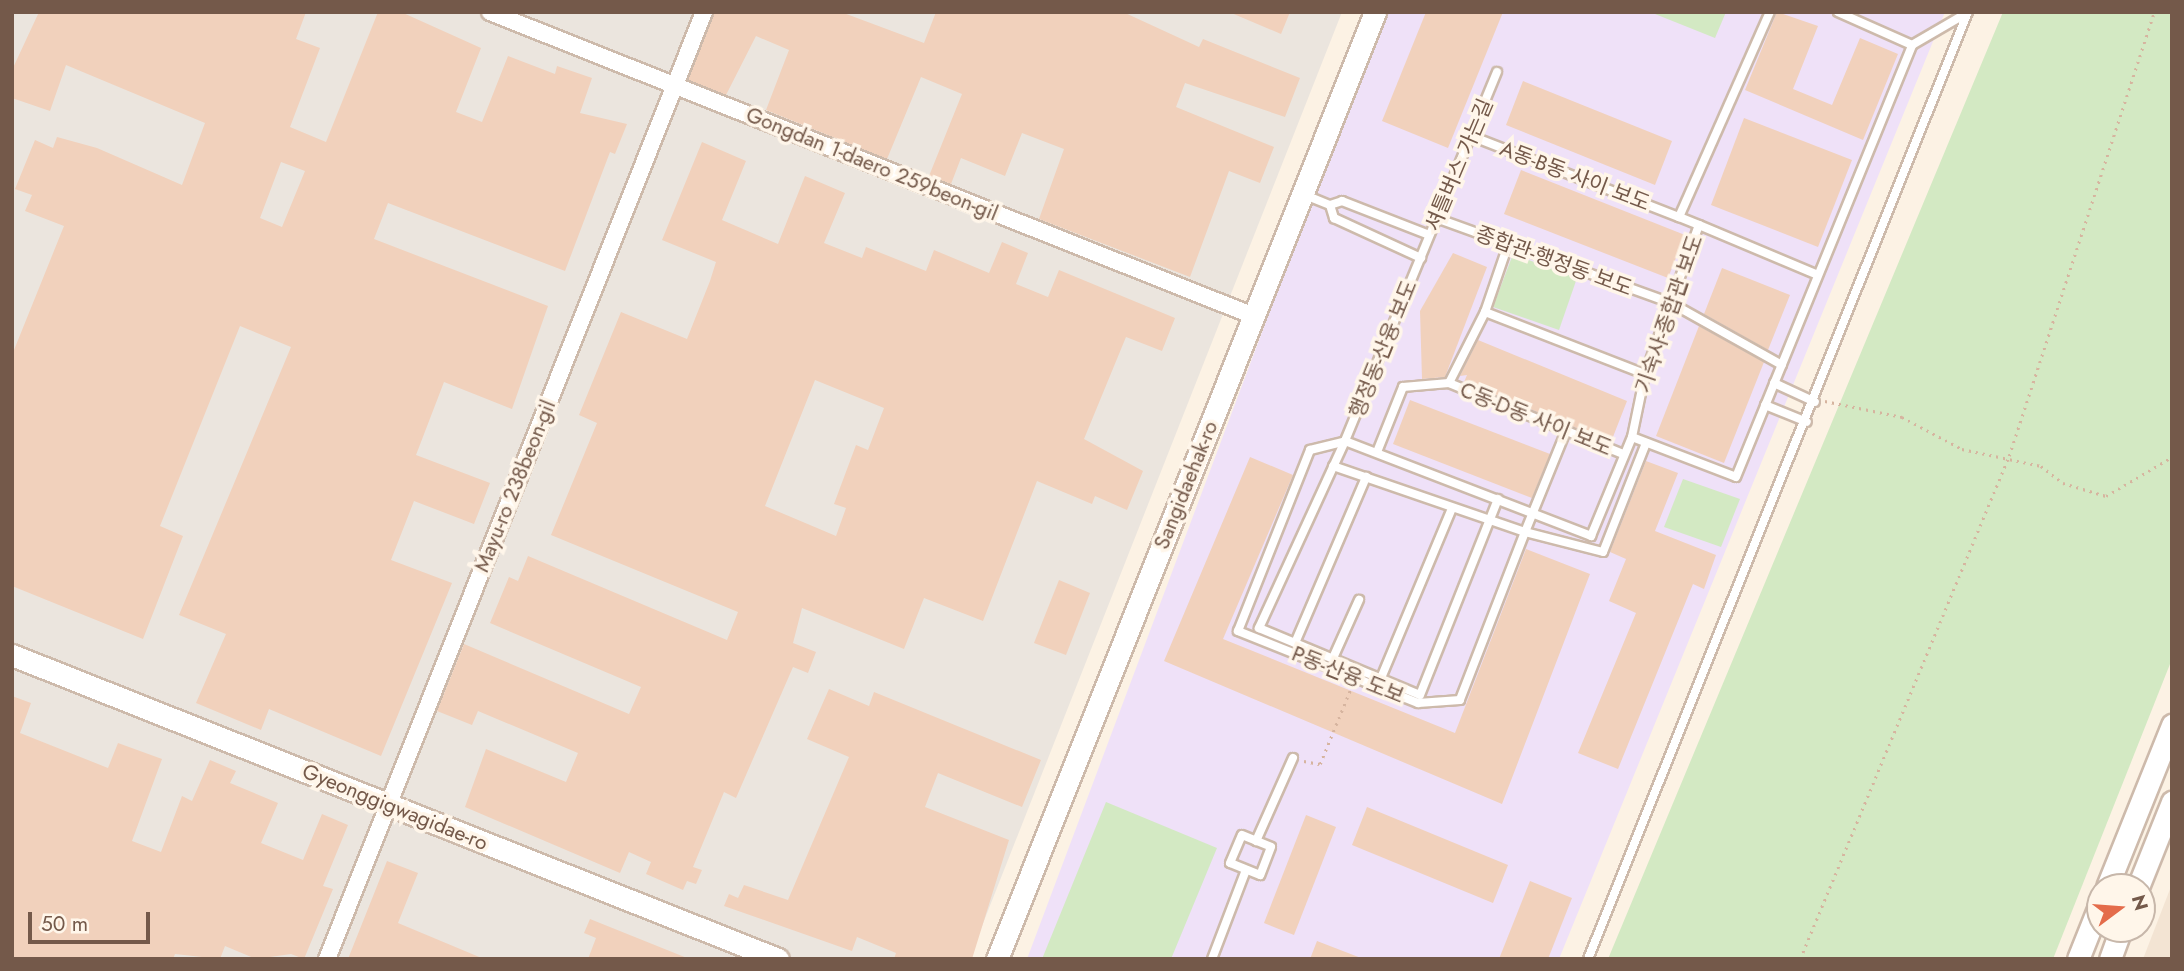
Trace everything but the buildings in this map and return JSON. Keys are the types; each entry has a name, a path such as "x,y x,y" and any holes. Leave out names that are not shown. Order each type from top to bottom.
{"street":[{"name":"Gongdan 1-daero 259beon-gil","path":"490,12 1254,316"},
{"name":"Mayu-ro 238beon-gil","path":"327,959 704,12"},
{"name":"Sangidaehak-ro","path":"997,959 1375,12"},
{"name":"Gyeonggigwagidae-ro","path":"12,655 778,959"},
{"path":"2113,873 2172,725"},
{"path":"2144,873 2172,802"},
{"path":"2078,959 2086,939"}],"lane":[{"name":"기숙사-종합관 보도","path":"1534,513 1591,536 1632,437 1645,374 1699,225 1679,217 1770,12"},
{"path":"1839,12 1912,45"},
{"path":"1632,437 1736,477 1912,45 1968,13"},
{"path":"1588,959 1807,422 1968,13"},
{"name":"셔틀버스 가는길","path":"1421,258 1497,72"},
{"name":"A동-B동 사이 보도","path":"1471,136 1679,217"},
{"path":"1303,194 1330,205 1342,201 1429,235"},
{"path":"1330,205 1334,218 1421,258"},
{"name":"종합관-행정동 보도","path":"1436,218 1671,303 1782,365"},
{"path":"1699,225 1818,275"},
{"path":"1377,452 1403,387 1449,383 1486,312 1508,245"},
{"name":"행정동-산융 보도","path":"1295,643 1259,628 1345,441 1421,258"},
{"path":"1486,312 1645,374"},
{"name":"C동-D동 사이 보도","path":"1449,383 1623,454"},
{"path":"1774,383 1815,402"},
{"path":"1765,405 1807,422"},
{"path":"1525,532 1566,431"},
{"path":"1345,441 1534,513"},
{"name":"P동-산융 도보","path":"1345,441 1310,450 1238,631 1418,703 1460,700 1525,532"},
{"path":"1333,466 1489,522 1603,552 1646,443"},
{"path":"1366,477 1295,643 1420,695 1498,499"},
{"path":"1381,678 1452,508"},
{"path":"1333,658 1359,600"},
{"path":"1256,841 1293,758"},
{"path":"1242,835 1271,847 1259,875 1246,870 1230,863 1242,835"},
{"path":"1212,959 1246,870"}],"path":[{"path":"1800,959 2009,456 2154,12"},
{"path":"1834,400 1863,410 1902,417 1962,449 2009,456 2106,496 2172,457"},
{"path":"1293,758 1320,764 1359,669"}],"shaded area":[{"path":"12,12 1342,12 969,959 12,959"},
{"path":"1382,12 1945,12 1559,959 1027,959"},
{"path":"2172,884 2172,959 2143,959 2149,943 2156,943 2156,925"}],"green space":[{"path":"1650,12 1726,12 1715,38"},
{"path":"2003,12 2172,12 2172,659 2053,959 1608,959"},
{"path":"1513,254 1577,278 1559,330 1493,307"},
{"path":"1683,479 1740,499 1721,547 1664,527"},
{"path":"1106,802 1217,848 1171,959 1042,959"}]}
